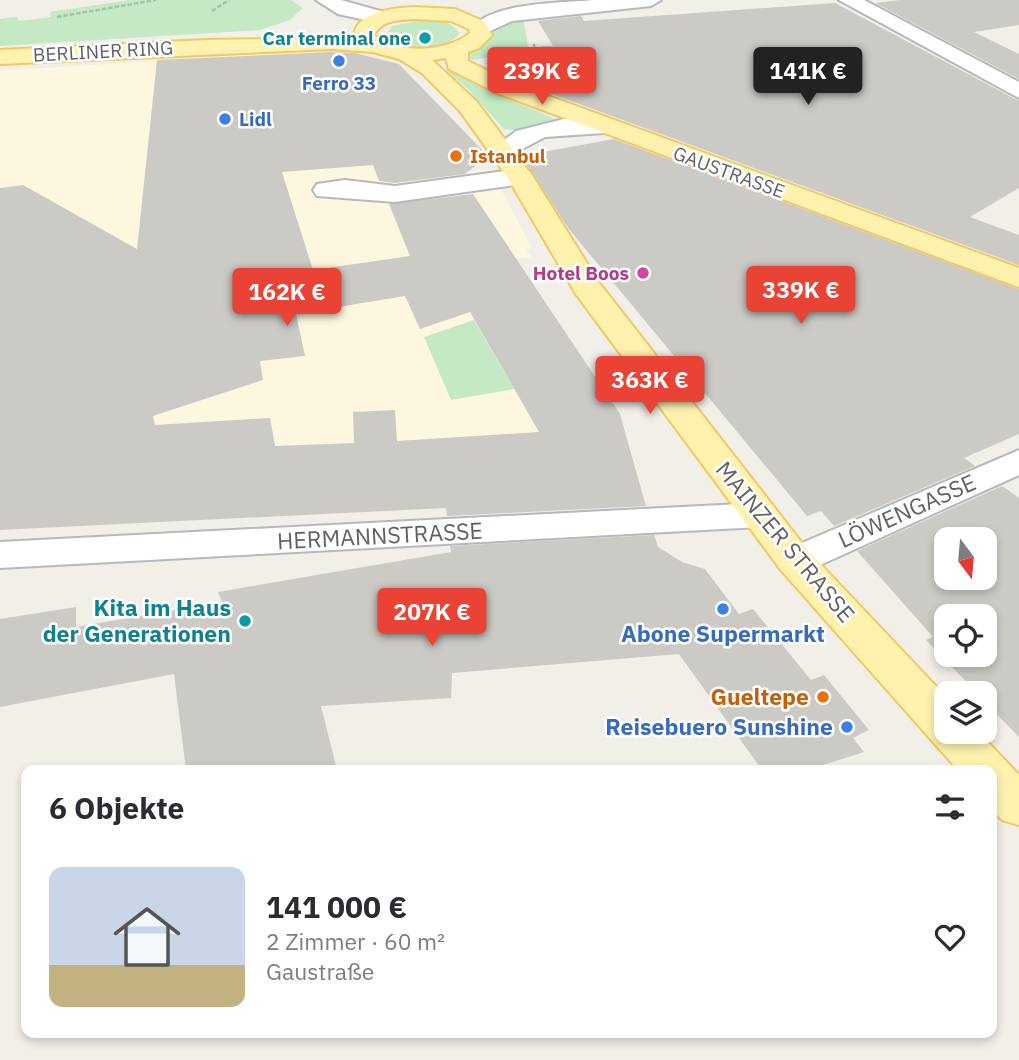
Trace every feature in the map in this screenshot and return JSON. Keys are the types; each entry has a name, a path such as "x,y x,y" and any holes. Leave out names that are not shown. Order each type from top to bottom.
{"main road":[{"path":"381,43 384,18 414,13 446,14 469,20 481,29 476,40 457,49"},
{"name":"BERLINER RING","path":"0,57 206,46 331,43 381,43 457,49"},
{"name":"MAINZER STRASSE","path":"381,43 430,68 449,85 511,164 587,288 795,561 934,713"},
{"name":"GAUSTRASSE","path":"457,49 457,64 471,73 604,126 1019,278"},
{"path":"962,744 981,765"},
{"path":"997,782 1019,806"}],"street":[{"path":"326,0 345,10 384,18"},
{"path":"481,29 489,22 509,15 651,0"},
{"path":"849,0 1019,91"},
{"path":"446,14 548,4 600,4"},
{"path":"985,72 1019,72"},
{"path":"326,190 345,188 395,194 511,164 521,136 569,126 604,126"},
{"name":"LÖWENGASSE","path":"795,561 1019,461"},
{"name":"HERMANNSTRASSE","path":"0,555 760,515"}],"path":[{"path":"52,18 156,0"}],"shaded area":[{"path":"323,50 303,64 379,165 389,183 490,169 532,248 526,249 531,257 517,259 594,375 624,426 643,493 442,508 0,530 0,71"}],"green space":[{"path":"130,0 291,0 303,8 290,20 260,30 0,46 0,19 17,17 19,21 51,17 50,12"},
{"path":"523,17 529,51 471,60 469,54 486,42 494,27"},
{"path":"424,20 447,22 460,33 445,43 423,47 402,44 386,35 392,26"},
{"path":"530,56 532,84 485,63"},
{"path":"453,69 489,91 555,119 514,130 504,129 465,86 445,70"},
{"path":"474,320 514,389 451,400 424,337"}],"building":[{"path":"900,0 1019,0 1019,25 974,32 1019,54 1019,79 875,3"},
{"path":"835,3 1019,101 1019,188 970,217 1019,235 1019,265 549,93 541,46 553,46 538,21 581,16 584,21"},
{"path":"331,52 355,53 399,64 488,156 465,174 395,183 379,181 373,165 282,172 313,270 410,256 389,204 473,194 620,414 646,506 447,516 446,508 0,530 0,188 23,185 137,249 157,60","holes":["405,296 420,329 470,312 539,432 397,441 395,410 353,412 354,443 275,446 270,418 155,425 153,416 263,380 260,361 305,356 296,314"]},
{"path":"614,139 1019,289 1019,434 964,458 975,466 834,526 821,511 807,516 568,228 521,156"},
{"path":"1002,486 1019,498 1019,737 997,714 997,681 965,681 952,667 997,667 997,604 934,604 934,648 926,640 933,637 857,551"},
{"path":"654,535 658,547 682,562 705,569 739,614 753,609 811,680 824,675 869,730 853,738 864,752 824,765 758,765 679,654 452,673 451,698 321,706 336,765 185,765 174,674 0,707 0,619 76,607 76,627 222,602 218,592 451,552 450,546"}],"place":[{"name":"Car terminal one","path":"425,38"},
{"name":"Ferro 33","path":"339,61"},
{"name":"Lidl","path":"225,119"},
{"name":"Istanbul","path":"456,156"},
{"name":"Hotel Boos","path":"643,273"},
{"name":"Abone Supermarkt","path":"723,609"},
{"name":"Kita im Haus der Generationen","path":"245,621"},
{"name":"Gueltepe","path":"823,697"},
{"name":"Reisebuero Sunshine","path":"847,727"}]}
